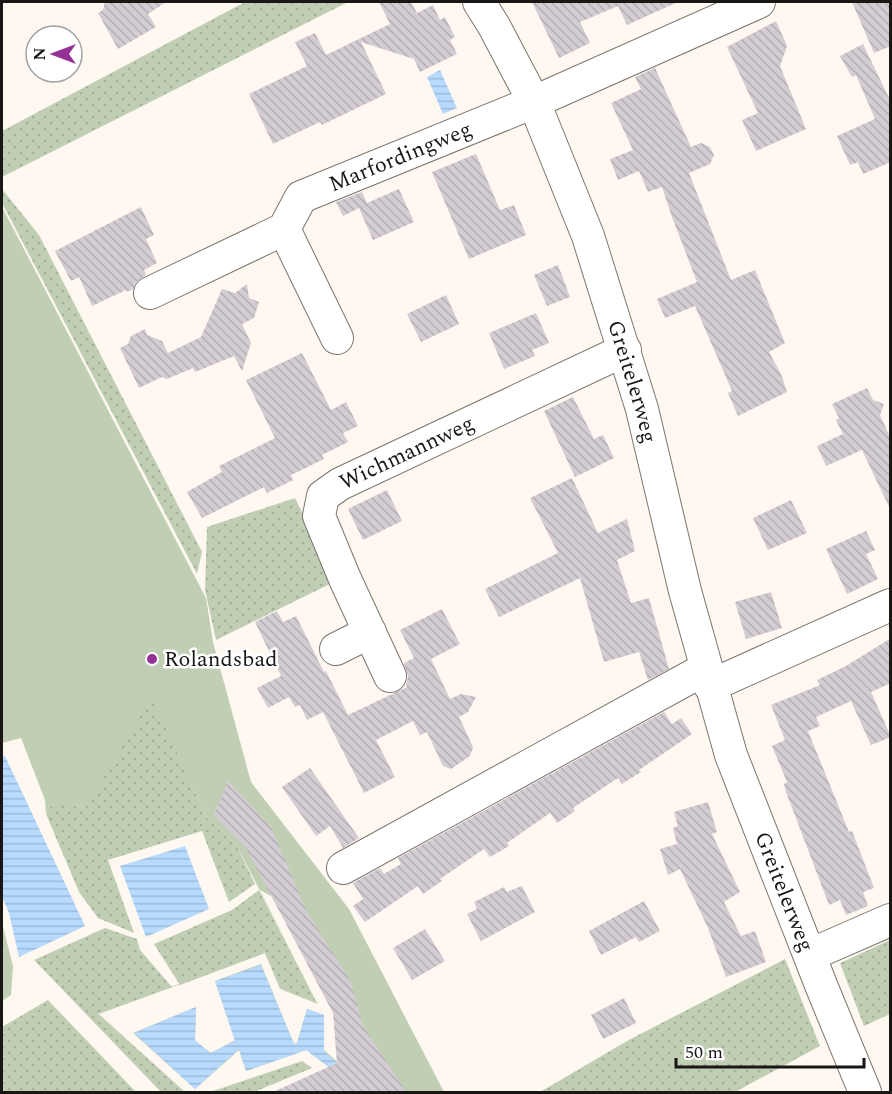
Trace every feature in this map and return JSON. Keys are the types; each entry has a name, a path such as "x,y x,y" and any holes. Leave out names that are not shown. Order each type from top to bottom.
{"street":[{"name":"Greitelerweg","path":"479,2 534,102 588,236 642,409 708,678 731,754 866,1092"},
{"path":"534,102 759,2"},
{"name":"Marfordingweg","path":"284,229 301,197 534,102"},
{"path":"150,293 284,229 337,338"},
{"name":"Wichmannweg","path":"390,676 319,516 323,496 340,483 625,350"},
{"path":"343,868 708,678 891,605"},
{"path":"336,649 370,632"},
{"path":"810,955 891,920"}],"green space":[{"path":"245,2 348,2 2,177 2,131"},
{"path":"2,189 39,235 202,552 197,574 2,203"},
{"path":"2,207 206,598 213,642 251,782 349,909 444,1092 291,1092 334,1071 306,1050 246,1071 239,1050 195,1089 133,1033 196,1007 195,1041 211,1053 235,1040 215,981 261,964 294,1044 297,1043 307,1009 324,1015 324,1050 343,1067 365,1057 280,901 260,890 315,998 237,846 206,817 152,697 86,807 51,805 46,814 45,800 21,738 2,743"},
{"path":"295,498 336,581 216,640 205,590 207,527"},
{"path":"78,527 206,817 237,846 255,884 229,902 202,831 108,860 134,933 98,918 79,892 46,814 51,805 152,697 85,725 67,724 34,771"},
{"path":"259,890 317,1003 280,988 265,953 180,985 154,944 232,910"},
{"path":"2,923 13,966 11,995 2,1001"},
{"path":"105,928 137,939 140,950 172,987 98,1014 185,1092 161,1092 34,960"},
{"path":"890,940 890,1014 864,1026 840,963"},
{"path":"265,952 280,988 318,1004 280,989 265,953 99,1014 185,1092 98,1014"},
{"path":"785,959 820,1046 735,1092 540,1092 627,1041"},
{"path":"48,1000 136,1092 2,1092 2,1027"},
{"path":"302,1061 312,1068 254,1092 210,1092"}],"water":[{"path":"440,70 457,108 443,114 427,77"},
{"path":"5,756 85,926 19,957 9,913 2,897 2,757"},
{"path":"185,846 209,909 146,937 120,866"},
{"path":"261,965 294,1044 297,1043 307,1009 324,1015 324,1051 337,1063 343,1077 306,1050 246,1071 239,1049 195,1089 134,1033 196,1007 195,1040 210,1053 235,1041 215,981"}],"building":[{"path":"105,2 166,2 148,14 156,27 118,49 98,13 103,10"},
{"path":"379,2 411,2 417,13 433,5 440,20 445,17 455,37 450,40 457,54 420,72 414,59 361,42 386,94 322,125 320,122 273,144 249,94 307,66 295,42 315,33 326,55 390,24"},
{"path":"532,2 678,2 627,25 618,6 580,22 590,43 559,58"},
{"path":"852,2 891,2 891,46 874,53"},
{"path":"776,21 787,46 780,66 806,129 756,151 742,120 758,113 727,47"},
{"path":"863,44 891,102 891,162 863,174 858,162 850,165 837,136 875,119 856,75 852,77 840,56"},
{"path":"655,68 691,147 701,143 710,147 714,155 710,164 689,173 731,280 755,270 785,343 769,352 781,374 787,392 738,416 728,393 732,391 695,306 665,318 657,299 697,282 662,187 648,192 639,171 618,180 610,159 633,150 611,103 641,89 635,77"},
{"path":"476,154 500,210 514,205 526,235 469,259 432,172"},
{"path":"399,189 414,222 373,240 359,208 343,216 336,202 362,192 367,203"},
{"path":"141,207 154,235 146,239 157,263 144,270 146,275 136,282 133,289 92,306 79,277 71,281 55,251"},
{"path":"558,265 570,297 547,306 534,275"},
{"path":"247,284 249,298 259,302 254,318 242,324 251,343 242,371 234,356 195,372 193,368 167,379 162,377 139,388 120,348 128,344 131,336 145,329 147,335 162,341 168,353 201,337 222,289 235,293"},
{"path":"446,295 459,324 421,342 407,314"},
{"path":"536,313 549,343 532,350 535,356 504,369 489,333"},
{"path":"302,353 331,410 346,402 358,426 343,433 348,442 322,455 324,459 291,475 293,480 267,493 264,487 202,518 187,492 222,472 219,466 275,438 246,380"},
{"path":"867,388 873,400 884,404 880,415 891,439 891,511 862,450 826,466 817,446 843,434 832,404"},
{"path":"573,397 594,439 603,435 614,458 575,477 544,411"},
{"path":"572,478 598,533 627,519 635,551 617,560 631,603 649,598 669,669 648,680 639,652 604,662 580,578 499,617 485,589 558,553 530,498"},
{"path":"387,490 402,521 363,540 348,509"},
{"path":"791,500 807,533 768,550 753,518"},
{"path":"866,531 875,550 866,554 878,579 847,594 826,549"},
{"path":"771,592 782,628 746,639 735,602"},
{"path":"442,609 460,644 431,659 450,699 461,694 476,697 468,712 459,717 473,747 470,756 451,769 443,766 427,732 420,735 413,721 376,740 395,777 364,793 323,712 307,720 300,705 295,707 289,697 268,708 257,688 281,676 255,622 277,611 283,622 296,616 348,715 407,687 408,677 404,663 414,658 400,630"},
{"path":"891,638 891,683 871,692 891,737 871,745 851,701 816,717 820,726 808,731 849,832 852,831 874,888 863,892 868,906 846,915 840,900 829,905 786,792 784,784 787,782 772,746 785,740 771,705 820,685 817,680 846,666"},
{"path":"664,712 672,724 681,718 692,734 622,784 618,778 573,808 575,811 557,823 550,813 507,843 509,846 490,857 484,849 440,879 442,881 423,894 418,886 365,922 353,906 363,899 353,883 380,868 384,874 401,864 398,858"},
{"path":"310,768 359,838 343,848 330,826 316,836 282,787"},
{"path":"228,781 271,827 305,908 351,983 363,1026 406,1092 273,1092 337,1063 333,1013 246,848 214,815"},
{"path":"708,802 717,832 712,834 740,892 724,902 741,936 755,931 766,962 726,977 708,928 680,869 668,875 660,849 677,844 673,828 678,826 674,812"},
{"path":"522,886 535,912 481,941 467,914 477,909 474,902 504,887 507,892"},
{"path":"644,901 660,931 639,942 636,937 601,955 589,931"},
{"path":"425,929 445,961 412,980 393,948"},
{"path":"624,998 636,1023 603,1039 591,1015"}],"place":[{"name":"Rolandsbad","path":"152,659"}]}
